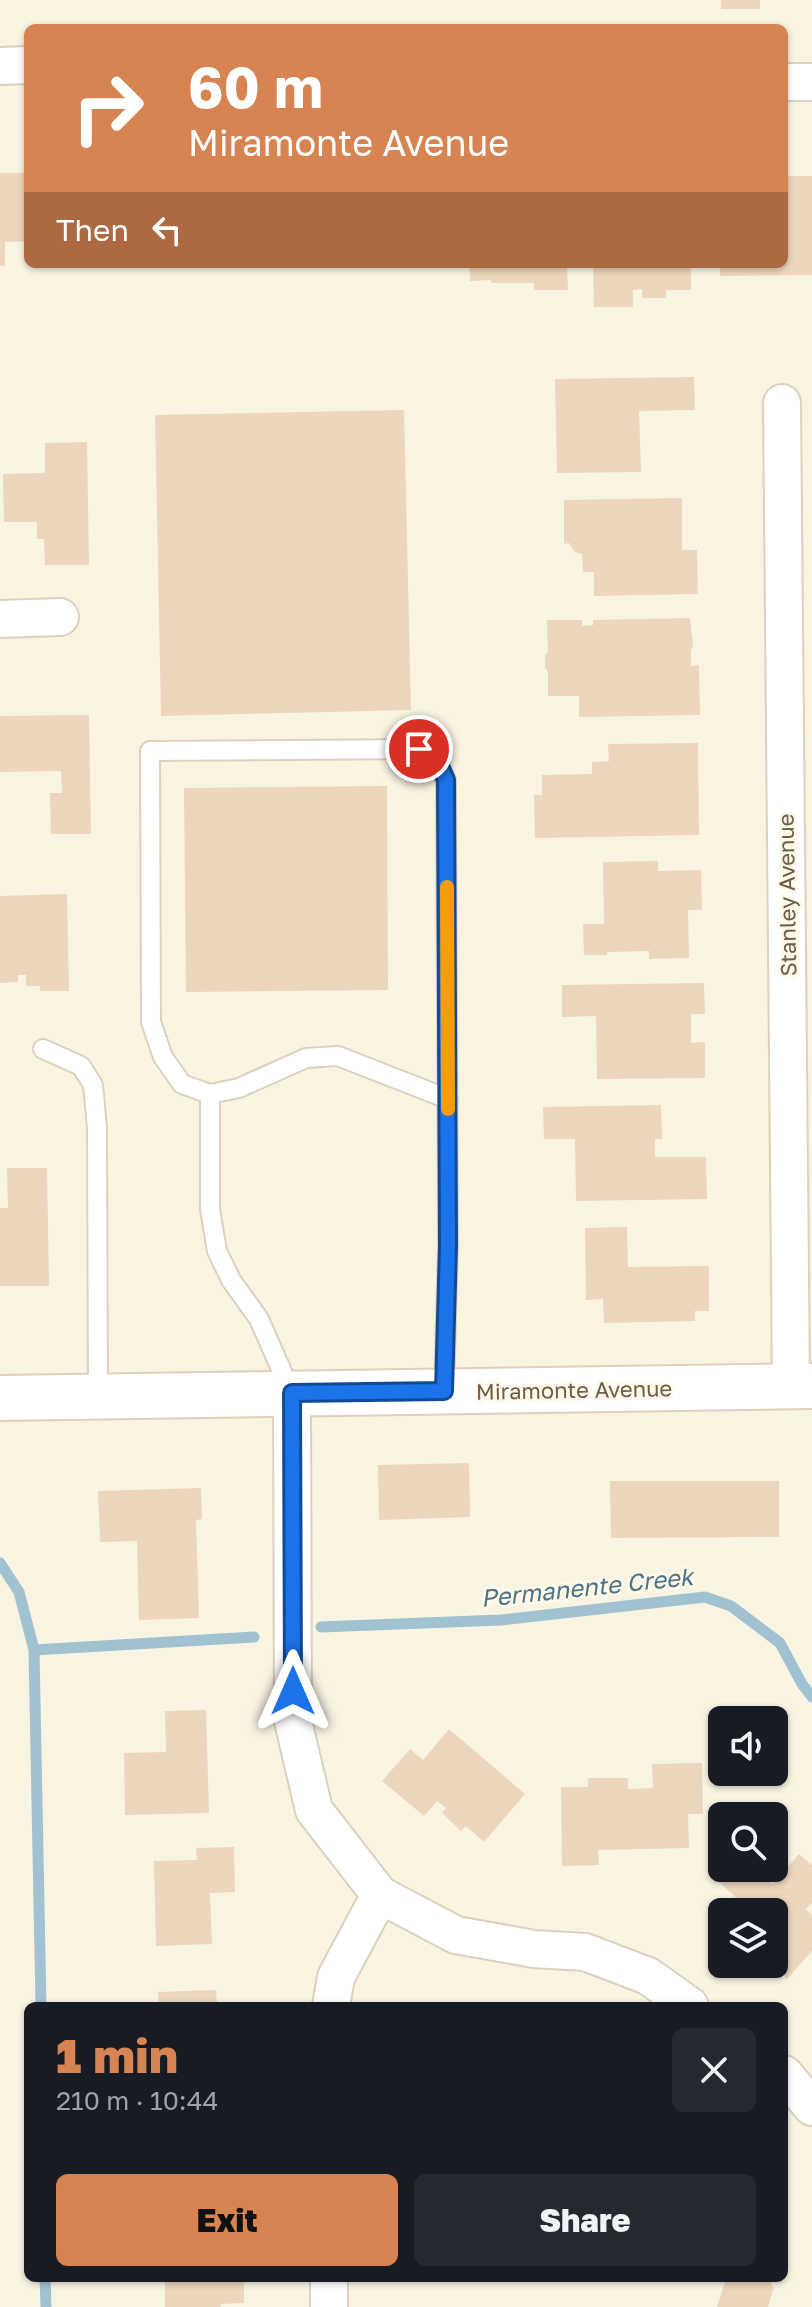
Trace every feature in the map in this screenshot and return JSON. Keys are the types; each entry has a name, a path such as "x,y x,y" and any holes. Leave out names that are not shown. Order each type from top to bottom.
{"street":[{"path":"0,66 24,65"},
{"path":"788,82 812,82"},
{"name":"Stanley Avenue","path":"782,403 802,1386"},
{"path":"0,619 60,617"},
{"name":"Miramonte Avenue","path":"0,1398 802,1386"},
{"path":"292,1393 293,1721 314,1810 380,1895 456,1935 534,1949 585,1952 648,1976 684,2002"},
{"path":"332,2002 336,1977 380,1895"},
{"path":"788,2079 812,2107"},
{"path":"329,2282 329,2307"}],"lane":[{"path":"444,1391 448,1246 448,1099 446,780 435,755 419,749 150,751 151,1022 163,1057 182,1084 210,1094 239,1088 306,1058 338,1056 448,1099"},
{"path":"43,1049 81,1066 93,1085 97,1128 98,1397"},
{"path":"210,1094 210,1209 217,1251 231,1280 259,1319 292,1393"}],"building":[{"path":"721,0 760,0 760,9 721,9"},
{"path":"0,173 24,173 24,241 5,242 5,266 0,266"},
{"path":"788,176 812,176 812,275 720,276 720,268 788,268"},
{"path":"469,268 567,268 568,290 534,290 534,283 470,281"},
{"path":"593,268 691,268 691,290 666,290 666,298 642,298 642,289 633,290 633,307 594,307"},
{"path":"694,377 695,410 639,411 641,472 557,473 555,379"},
{"path":"404,410 411,710 161,716 155,415"},
{"path":"87,442 89,565 45,565 44,539 37,539 37,522 4,522 3,474 45,473 45,443"},
{"path":"682,498 682,550 697,550 698,594 594,596 594,572 583,572 582,554 575,552 569,543 564,544 564,500"},
{"path":"690,618 691,666 699,665 700,715 579,717 579,696 548,696 548,672 545,668 547,620 582,620 582,626 593,625 593,620"},
{"path":"89,715 91,834 51,834 50,793 62,793 61,771 0,772 0,716"},
{"path":"698,743 699,835 535,838 534,795 542,795 542,775 592,774 592,762 609,761 608,744"},
{"path":"387,786 388,990 186,992 184,788"},
{"path":"658,861 658,871 701,870 702,910 688,910 689,958 649,959 649,951 584,955 583,924 604,924 603,862"},
{"path":"67,894 69,991 40,991 40,986 26,986 26,975 18,975 18,982 0,983 0,896"},
{"path":"704,983 705,1014 691,1014 691,1043 705,1042 705,1078 597,1079 596,1016 562,1017 562,985"},
{"path":"661,1105 662,1139 655,1139 655,1157 706,1157 707,1199 576,1201 575,1139 544,1139 543,1107"},
{"path":"7,1168 47,1168 49,1286 0,1286 0,1208 8,1208"},
{"path":"627,1227 628,1267 709,1266 709,1311 695,1311 695,1321 604,1323 603,1299 586,1300 585,1228"},
{"path":"469,1463 470,1517 379,1520 378,1465"},
{"path":"610,1481 779,1481 779,1537 611,1538"},
{"path":"201,1488 202,1519 196,1520 199,1618 139,1620 137,1541 100,1542 98,1491"},
{"path":"206,1710 209,1813 125,1815 124,1753 166,1752 165,1711"},
{"path":"449,1729 525,1794 484,1842 466,1826 461,1831 442,1813 446,1808 437,1801 424,1816 382,1781 410,1749 423,1760"},
{"path":"702,1763 703,1814 688,1814 689,1848 598,1850 599,1865 562,1866 561,1787 588,1787 588,1778 628,1778 628,1789 653,1788 652,1764"},
{"path":"234,1847 235,1892 210,1893 212,1944 156,1946 154,1861 197,1860 196,1848"},
{"path":"799,1854 812,1865 812,1903 806,1909 812,1915 812,1951 788,1978 788,1898 737,1898 719,1882 788,1882 788,1867"},
{"path":"216,1990 217,2002 159,2002 158,1992"},
{"path":"165,2282 244,2282 244,2303 220,2304 221,2307 165,2307"},
{"path":"725,2282 772,2282 771,2286 774,2287 768,2307 717,2307"}],"waterway":[{"path":"0,1563 19,1592 34,1650 41,2002"},
{"name":"Permanente Creek","path":"321,1627 501,1620 705,1597 731,1606 780,1643 812,1697"},
{"name":"Permanente Creek","path":"34,1650 254,1637"},
{"path":"45,2282 46,2307"}],"slow traffic":[{"path":"447,887 448,1109"}],"route":[{"path":"293,1691 292,1393 444,1391 448,1246 446,780 435,755 419,749"}]}
